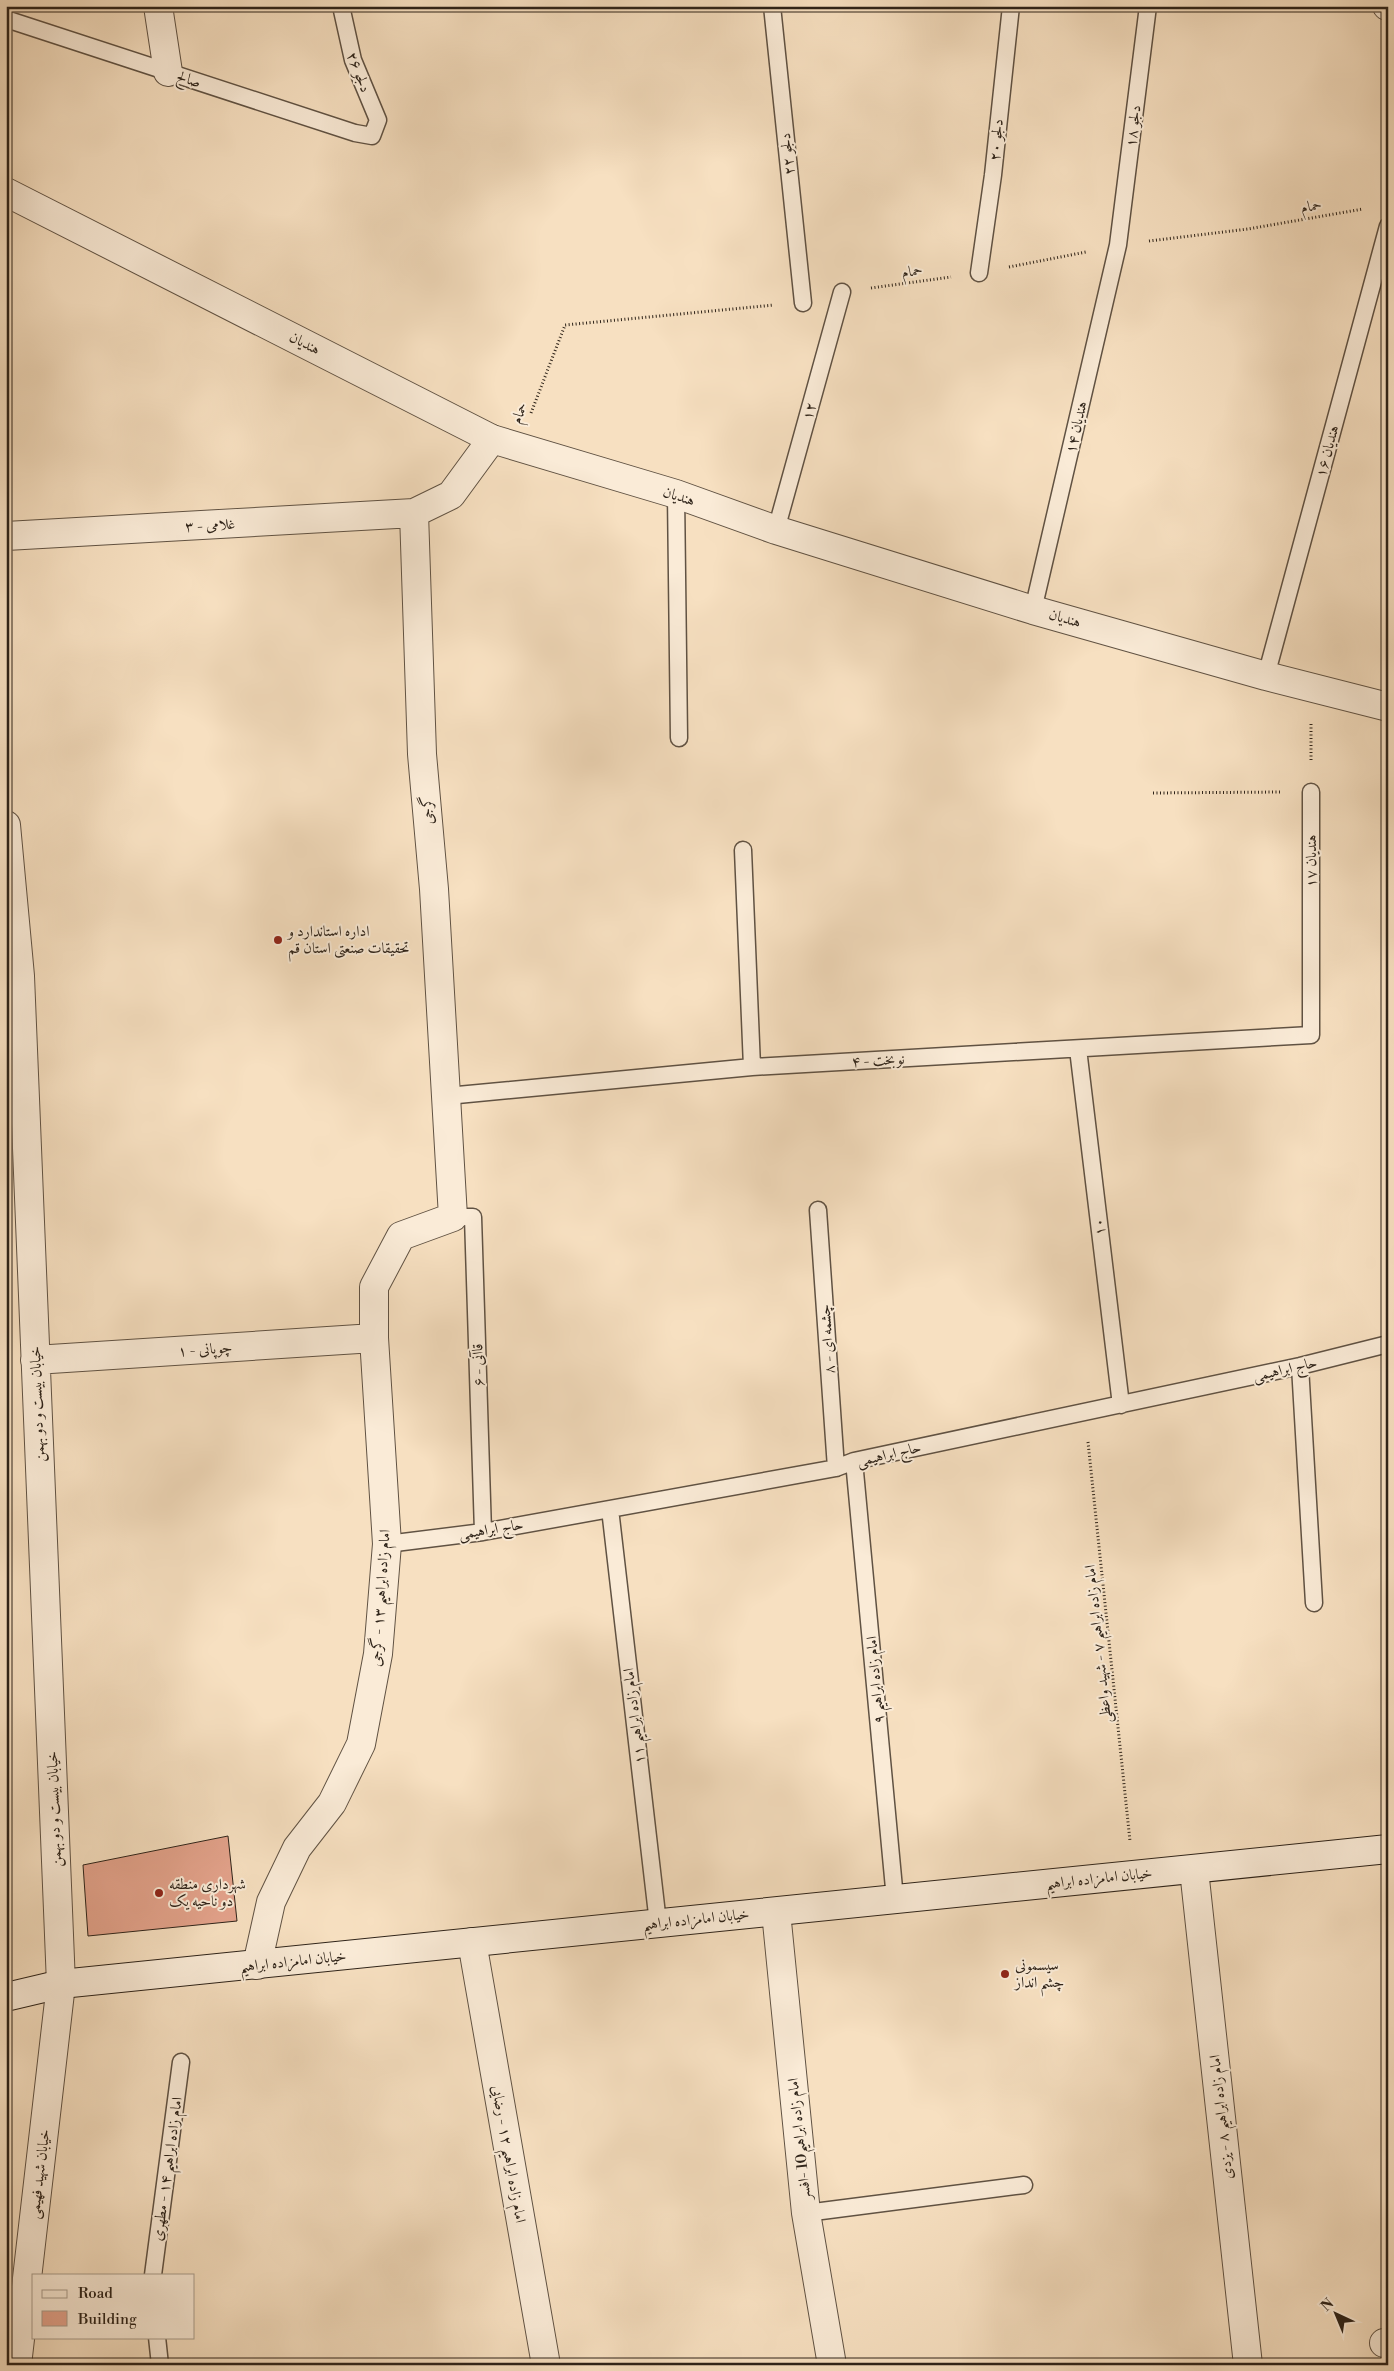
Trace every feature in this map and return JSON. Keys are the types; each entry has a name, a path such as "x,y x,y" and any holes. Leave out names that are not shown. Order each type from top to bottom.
{"street":[{"path":"158,6 168,72"},
{"name":"هندیان","path":"6,192 492,438 676,494 776,530 1033,610 1266,676 1388,707"},
{"path":"414,513 451,495 492,438"},
{"name":"۳ - غلامی","path":"6,536 414,513"},
{"name":"گرجی","path":"414,513 422,754 434,889 453,1217"},
{"name":"خیابان بیست و دو بهمن","path":"6,825 35,1360 61,1984"},
{"name":"امام زاده ابراهیم ۱۳ - گرجی","path":"257,1965 271,1902 297,1848 332,1803 361,1744 378,1654 387,1544 374,1338 374,1287 401,1236 453,1217"},
{"name":"۱ - چوپانی","path":"35,1360 374,1338"},
{"name":"خیابان امامزاده ابراهیم","path":"6,1998 61,1984 1388,1849"},
{"name":"امام زاده ابراهیم ۸ - یزدی","path":"1194,1870 1248,2365"},
{"name":"امام زاده ابراهیم10 -افسر","path":"776,1912 806,2213 832,2365"},
{"name":"امام زاده ابراهیم ۱۲ - رضایی","path":"472,1942 546,2365"},
{"name":"خیابان شهید فهیمی","path":"18,2365 61,1984"}],"lane":[{"name":"دلجو ۲۶","path":"340,6 352,60 378,120 372,136"},
{"name":"دلجو ۲۲","path":"772,6 803,303"},
{"name":"دلجو ۲۰","path":"979,273 993,175 1011,6"},
{"name":"دلجو ۱۸","path":"1118,245 1148,6"},
{"name":"صالح","path":"6,19 355,133 372,136"},
{"name":"هندیان ۱۶","path":"1266,676 1388,226"},
{"name":"هندیان ۱۴","path":"1033,610 1118,245"},
{"name":"۱۲","path":"776,530 842,292"},
{"path":"676,494 679,738"},
{"name":"هندیان ۱۷","path":"1311,792 1311,1035"},
{"path":"743,850 752,1068"},
{"name":"۴ - نوبخت","path":"447,1096 752,1068 1311,1035"},
{"name":"۱۰","path":"1078,1048 1121,1405"},
{"name":"۸ - چشمه ای","path":"818,1210 836,1468"},
{"name":"۶ - قاآنی","path":"453,1217 473,1217 483,1532"},
{"name":"حاج ابراهیمی","path":"387,1544 483,1532 836,1468 854,1461 1300,1366 1388,1344"},
{"path":"1300,1366 1314,1603"},
{"name":"امام زاده ابراهيم ۹","path":"854,1461 895,1899"},
{"name":"امام زاده ابراهیم ۱۱","path":"610,1509 658,1923"},
{"name":"امام زاده ابراهیم ۱۴ - مطهری","path":"153,2274 181,2062"},
{"path":"806,2213 1024,2184"},
{"path":"157,2338 160,2365"}],"path":[{"name":"حمام","path":"842,292 979,273 1118,245 1248,229 1369,208"},
{"name":"حمام","path":"518,446 565,326 803,303"},
{"path":"1153,793 1311,792 1311,688"},
{"name":"امام زاده ابراهیم ۷ - شهید واعظی","path":"1085,1411 1134,1875"}],"building":[{"name":"شهرداری منطقه دو ناحیه یک","path":"228,1836 237,1921 88,1936 83,1865"}],"place":[{"name":"اداره استاندارد و تحقیقات صنعتی استان قم","path":"278,940"},
{"name":"شهرداری منطقه دو ناحیه یک","path":"159,1893"},
{"name":"سیسمونی چشم انداز","path":"1005,1974"}]}
